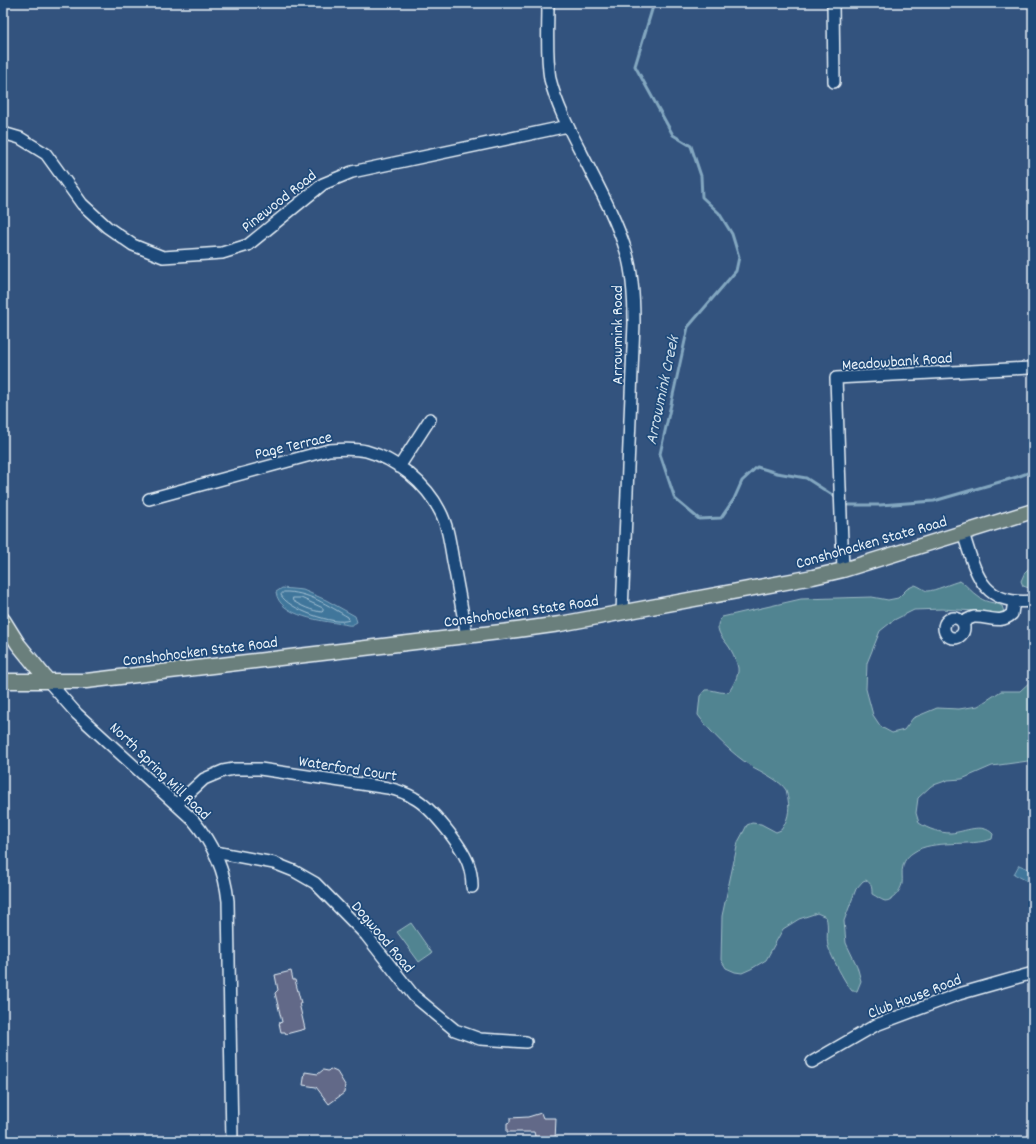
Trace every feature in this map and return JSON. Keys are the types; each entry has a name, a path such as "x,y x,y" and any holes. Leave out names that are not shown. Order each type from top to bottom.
{"main road":[{"name":"Conshohocken State Road","path":"3,681 86,681 560,624 813,577 843,570 1033,512"},
{"name":"North Spring Mill Road","path":"3,620 18,644 48,681"}],"street":[{"name":"Arrowmink Road","path":"548,3 548,57 550,80 568,126 617,226 627,252 634,299 622,612"},
{"path":"833,3 834,82"},
{"name":"Pinewood Road","path":"3,133 20,138 46,154 82,204 107,227 133,245 163,256 222,253 248,245 323,184 352,172 568,126"},
{"name":"Meadowbank Road","path":"843,570 836,378 1030,368"},
{"path":"399,467 430,419"},
{"name":"Page Terrace","path":"149,499 329,450 353,449 365,451 381,457 399,467 418,482 427,491 440,511 448,533 467,636"},
{"path":"963,533 975,569 984,585 990,592 1014,602 1033,601"},
{"path":"963,623 974,617 995,620 1005,619 1012,614 1014,602"},
{"name":"North Spring Mill Road","path":"48,681 77,714 177,804 201,830 215,852 224,875 228,901 232,1141"},
{"name":"Waterford Court","path":"177,804 204,779 223,771 234,769 260,769 388,788 414,798 434,814 464,854 471,874 472,887"},
{"name":"Dogwood Road","path":"215,852 274,863 294,871 315,883 366,935 414,996 455,1030 480,1039 526,1042"},
{"name":"Club House Road","path":"812,1062 876,1025 959,994 1033,973"}],"green space":[{"path":"1033,564 1032,589 1023,586 1021,581 1025,572"},
{"path":"960,581 983,600 1002,606 1004,612 999,614 991,612 942,609 914,610 894,620 880,631 867,663 866,689 873,715 881,727 892,733 904,730 913,718 937,708 959,709 978,706 1001,691 1020,691 1033,679 1033,762 1028,761 992,766 962,779 948,780 931,786 918,798 916,813 919,823 934,830 947,833 979,828 989,830 993,834 992,839 973,843 941,844 922,848 914,852 907,858 904,864 900,890 888,901 885,901 872,894 871,885 866,880 863,881 856,889 844,921 846,943 857,966 861,981 857,991 852,991 838,969 828,946 826,917 817,913 799,919 783,929 766,960 742,973 726,968 721,960 722,916 738,842 747,825 752,823 761,824 776,832 781,830 787,819 789,808 786,790 765,773 751,766 737,756 715,736 698,715 700,696 705,690 729,692 738,674 738,668 734,657 719,632 718,623 722,617 801,599 872,597 888,600 898,598 907,589 915,585 927,591"},
{"path":"411,923 432,953 419,962 397,932"}],"water":[{"path":"282,588 303,590 326,600 355,616 357,622 352,625 348,625 314,619 294,612 285,607 279,600 276,592"},
{"path":"1019,865 1033,871 1033,881 1031,884 1014,874"}],"building":[{"path":"291,971 301,1003 299,1003 305,1029 286,1034 285,1032 281,1032 279,1023 282,1022 275,993 278,990 275,975"},
{"path":"330,1069 337,1072 345,1085 344,1093 329,1104 316,1087 303,1085 305,1072 318,1074 323,1070 328,1071"},
{"path":"541,1113 543,1118 556,1118 555,1141 536,1140 534,1132 507,1132 507,1123 510,1122 510,1118 528,1117"}],"waterway":[{"name":"Arrowmink Creek","path":"654,3 635,66 673,135 691,146 701,176 702,197 719,213 732,234 739,257 736,271 688,327 660,454 675,499 699,519 721,518 734,499 742,481 757,467 777,473 806,478 837,498"},
{"name":"Arrowmink Creek","path":"843,502 848,505 880,505 934,501 1033,471"}]}
